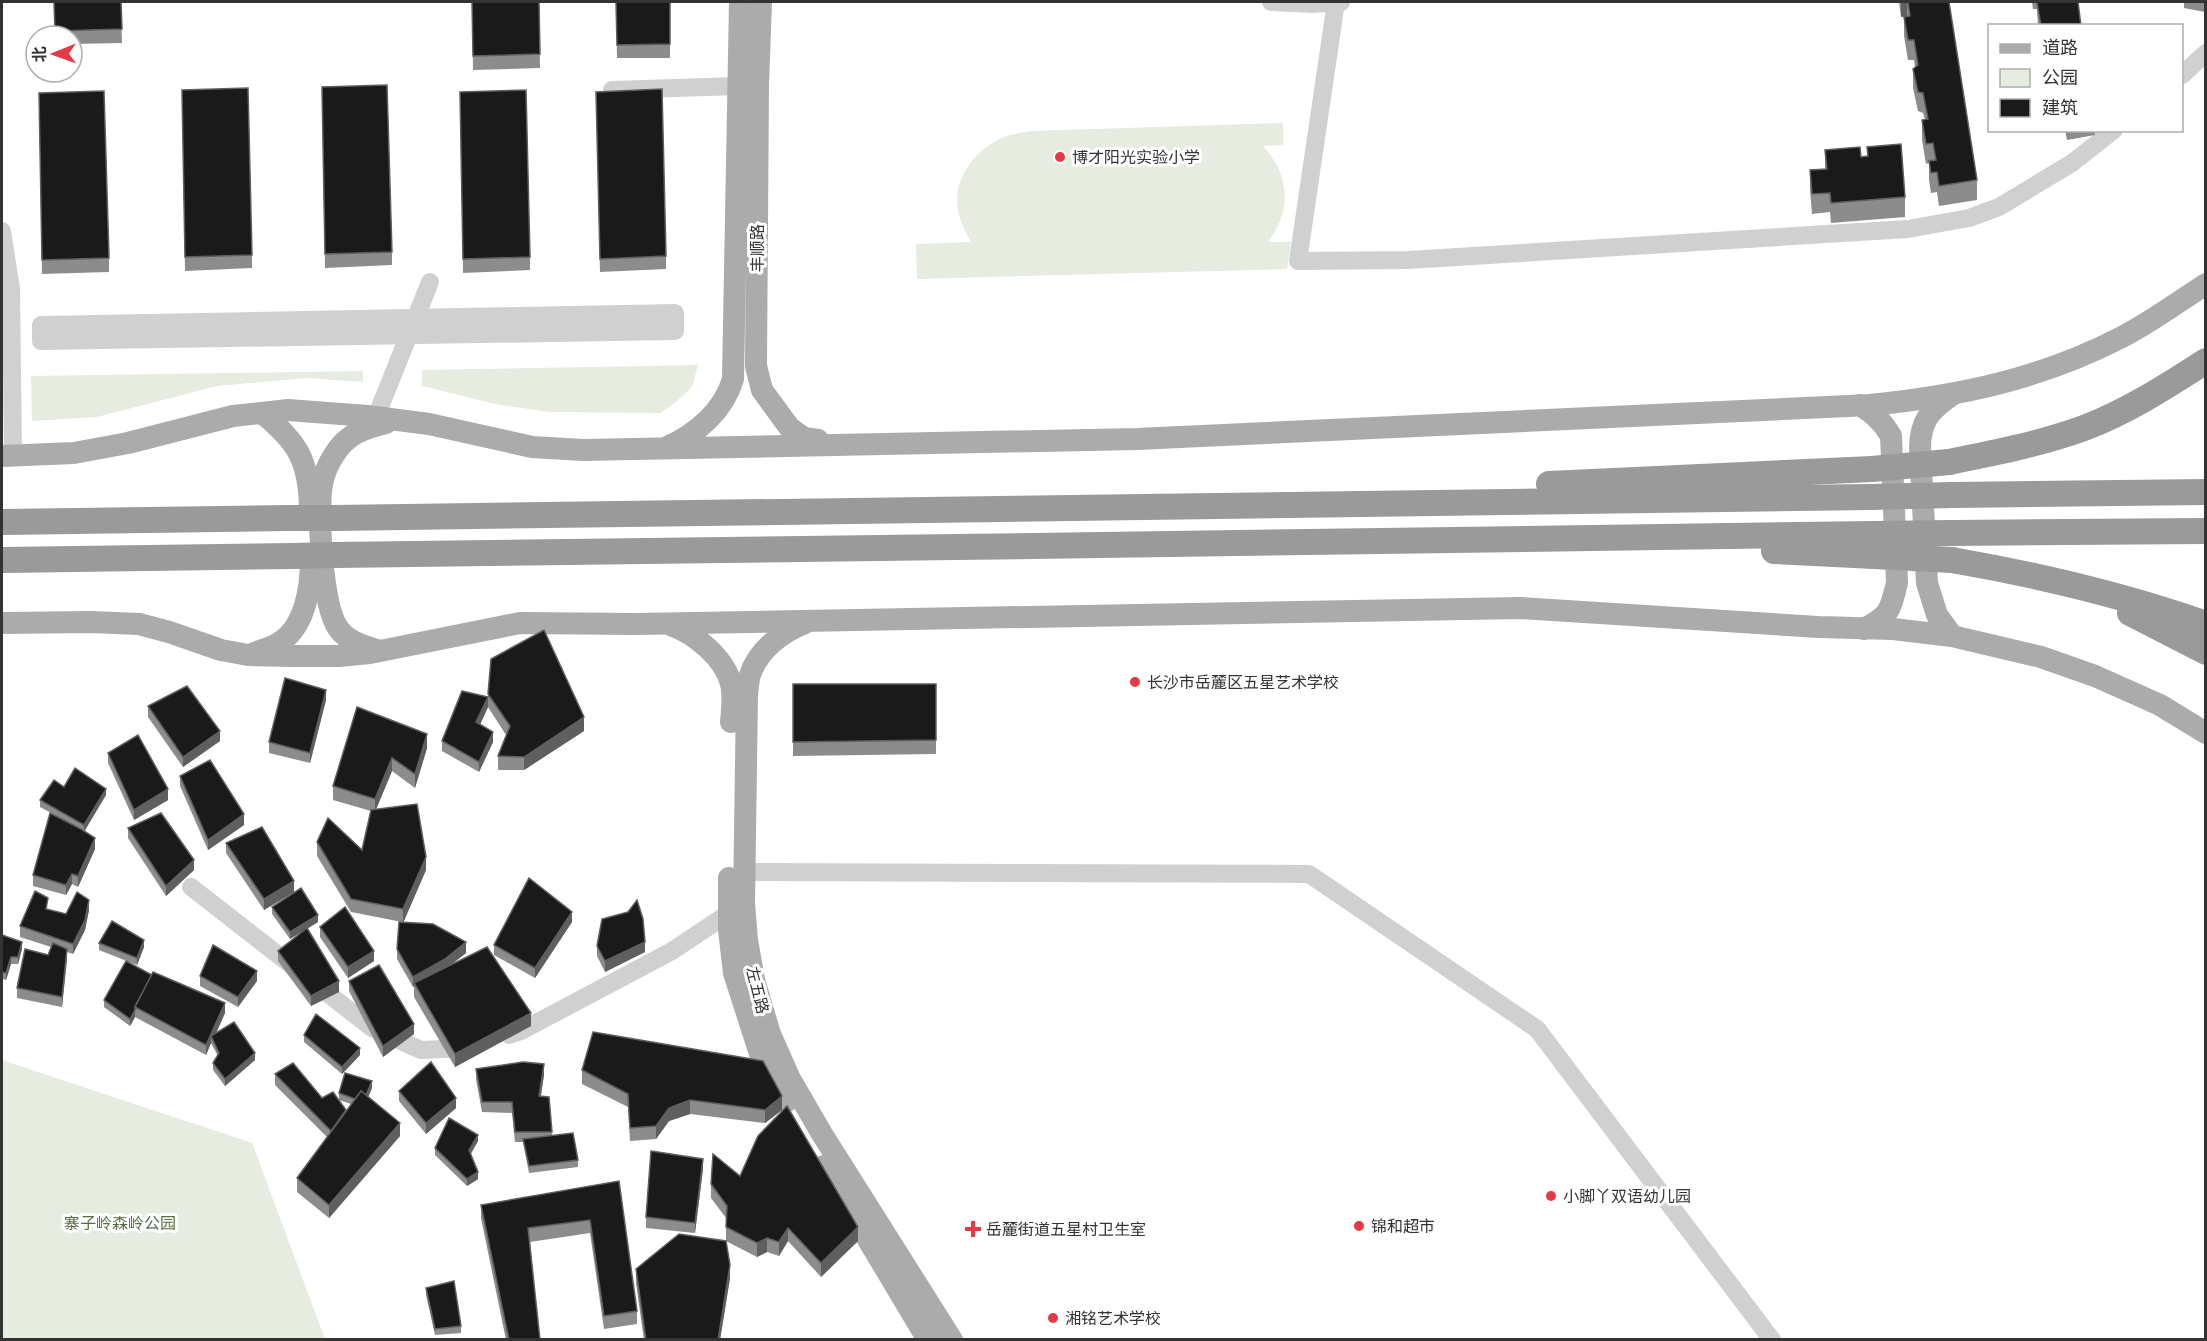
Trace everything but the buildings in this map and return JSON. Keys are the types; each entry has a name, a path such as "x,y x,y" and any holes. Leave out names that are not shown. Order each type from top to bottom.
{"highway":[{"path":"1250,505 1347,494 1872,469 1949,462 2040,442 2085,427 2153,395 2205,362"},
{"path":"2,522 2205,492"},
{"path":"2,560 786,548 1522,541 1874,545 1952,533 2205,531"},
{"path":"1874,545 2096,590 2205,624"},
{"path":"2034,576 2147,620 2205,652"}],"main road":[{"path":"662,449 688,435 717,411 728,396 733,379 740,2"},
{"name":"丰顺路","path":"761,2 758,85 756,366 762,390 789,427 804,438 843,444"},
{"path":"7,456 74,453 128,443 233,416 288,410 429,424 532,447 583,450 1137,439 1860,405 1952,395 2033,375 2086,355 2123,337 2205,284"},
{"path":"1952,395 1934,407 1920,434 1927,583 1937,615 1952,636"},
{"path":"1860,405 1884,423 1891,436 1897,583 1891,607 1882,619 1864,629"},
{"path":"249,655 278,644 296,625 308,602 311,580 310,494 306,468 284,430 262,412"},
{"path":"381,652 350,639 338,628 331,613 323,577 321,492 325,472 334,453 349,437 366,428 387,422 406,421"},
{"path":"2,623 139,624 221,650 249,655 339,656 381,652 520,623 666,624 1521,608 1893,629 1952,636 2041,657 2095,676 2160,705 2205,733"},
{"name":"左五路","path":"810,621 792,628 777,638 760,656 750,675 747,694 744,872 736,908 747,940 754,980 770,1034 790,1079 822,1134 952,1340"},
{"name":"左五路","path":"666,624 680,628 702,642 726,672 732,684 736,908 734,973 760,1056 928,1340"}],"street":[{"path":"1271,2 1312,4 1341,2"},
{"path":"1336,2 1298,261 1408,260 1484,256 1908,229 1940,225 1999,207 2072,163 2111,132"},
{"path":"2183,73 2205,53"},
{"path":"612,90 738,87"},
{"path":"2,231 11,289 7,456"},
{"path":"376,417 430,282"},
{"path":"675,313 675,331 41,341 41,325 416,318 675,313"},
{"path":"744,872 1309,874 1537,1029 1772,1340"},
{"path":"191,887 372,1028 421,1050 464,1050 521,1031 672,951 736,908"}],"green space":[{"path":"1283,123 1283,145 1263,146 1279,169 1285,193 1281,218 1268,242 1291,242 1287,269 917,279 916,244 971,242 958,208 960,181 971,163 986,147 1004,137 1032,131"},
{"path":"698,365 692,387 660,413 550,412 495,404 422,386 422,370"},
{"path":"363,371 363,382 307,378 217,386 97,417 32,421 31,376"},
{"name":"寨子岭森岭公园","path":"2,1060 252,1143 325,1339 2,1339"}],"place":[{"name":"博才阳光实验小学","path":"1060,157"},
{"name":"长沙市岳麓区五星艺术学校","path":"1135,682"},
{"name":"小脚丫双语幼儿园","path":"1551,1196"},
{"name":"锦和超市","path":"1359,1226"},
{"name":"岳麓街道五星村卫生室","path":"973,1229"},
{"name":"湘铭艺术学校","path":"1053,1318"}]}
